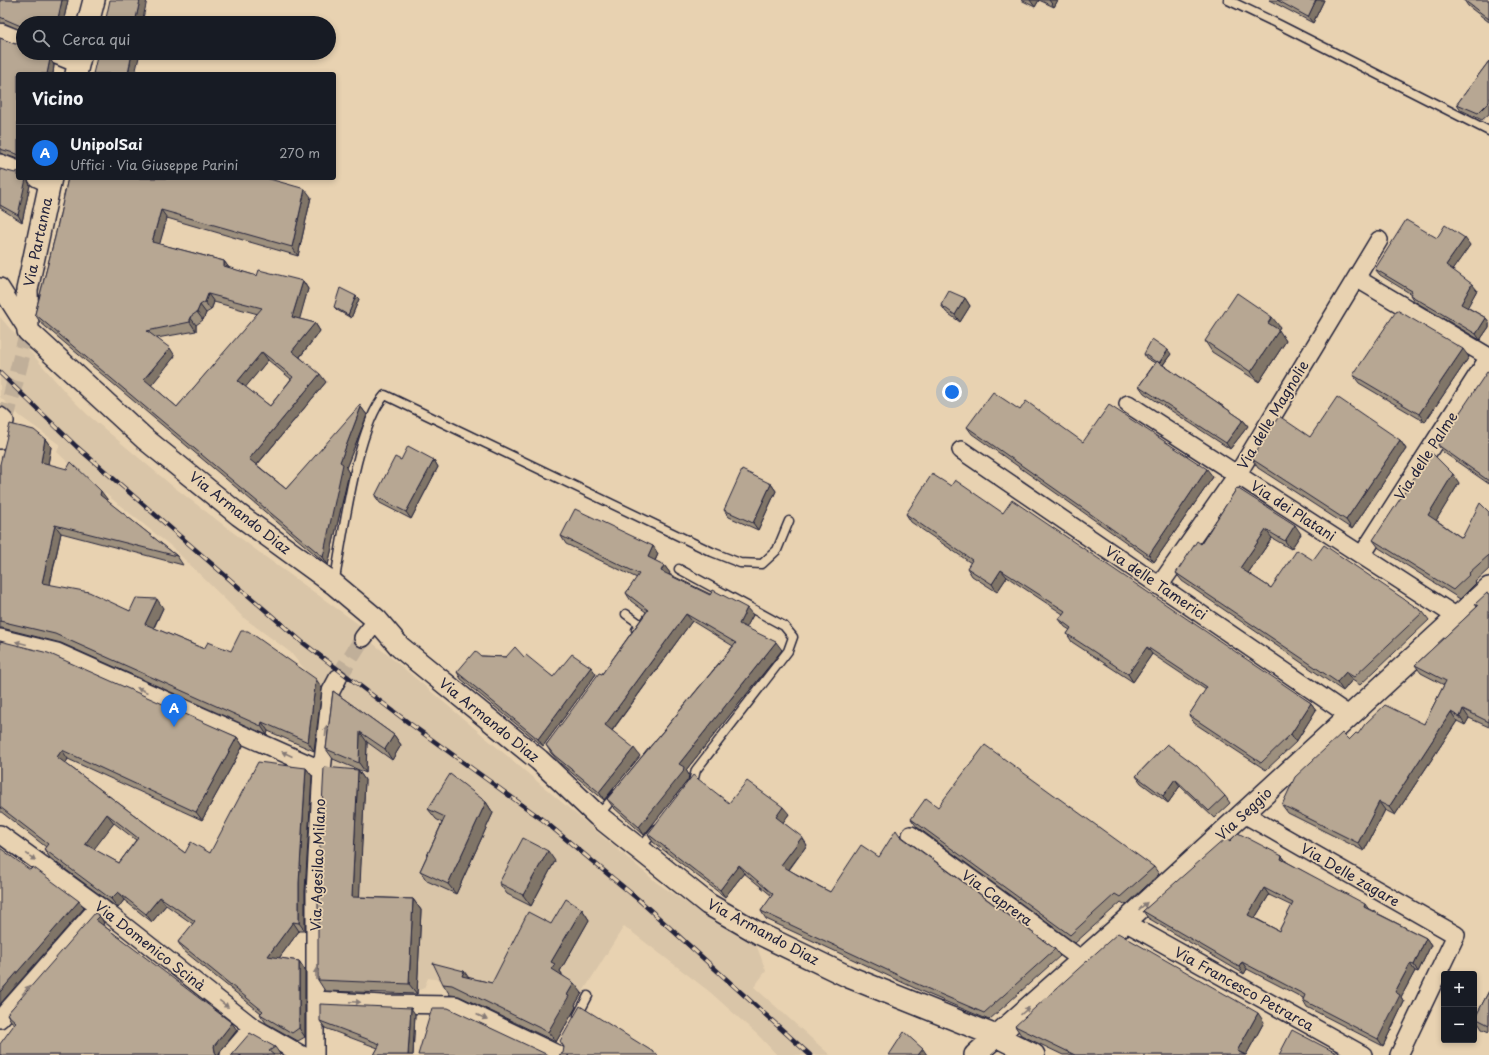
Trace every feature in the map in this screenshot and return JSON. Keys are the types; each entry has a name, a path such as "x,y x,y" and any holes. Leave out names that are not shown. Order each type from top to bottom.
{"street":[{"path":"90,16 94,0"},
{"path":"0,32 16,38"},
{"path":"68,60 78,64"},
{"path":"0,163 16,169"},
{"name":"Via Partanna","path":"28,331 27,290 46,180"},
{"name":"Via delle Magnolie","path":"1160,586 1237,475 1379,240"},
{"path":"1356,278 1489,357"},
{"path":"0,287 28,331"},
{"name":"Via Armando Diaz","path":"28,331 145,438 239,514 334,584 377,620 400,647 541,757 598,816 708,904 760,934 850,977 996,1036 1034,1055"},
{"name":"Via delle Palme","path":"1362,556 1489,357"},
{"name":"Via dei Platani","path":"1128,404 1457,617"},
{"path":"0,440 2,419"},
{"name":"Via delle Tamerici","path":"961,450 1350,716"},
{"name":"Via Seggio","path":"975,1055 1244,814 1489,588"},
{"path":"363,638 377,620"},
{"path":"0,638 57,652 322,770"},
{"name":"Via Agesilao Milano","path":"316,1055 315,892 322,770 331,691 338,678"},
{"name":"Via Delle zagare","path":"1244,814 1456,935 1399,1055"},
{"name":"Via Domenico Scinà","path":"0,834 99,906 253,1026 302,1055"},
{"name":"Via Caprera","path":"911,835 1082,960"},
{"path":"0,1020 99,906"},
{"name":"Via Francesco Petrarca","path":"1125,922 1363,1055"},
{"path":"316,1000 382,1004 455,1005 558,1051"},
{"path":"229,1055 253,1026"}],"lane":[{"path":"1228,0 1489,131"},
{"path":"334,584 358,459 376,410 385,395 712,552 740,563 762,564 777,550 789,521"},
{"path":"679,569 784,626 793,637 788,651 696,770 693,782 684,794"},
{"path":"626,614 640,624 631,637"},
{"path":"598,816 622,786"},
{"path":"639,850 664,819"},
{"path":"575,1021 588,996"}],"shaded area":[{"path":"0,317 66,393 88,415 170,484 260,553 361,626 355,637 370,641 388,655 656,882 713,921 756,944 766,971 754,987 830,1055 777,1055 759,1036 710,992 624,926 556,1035 491,1007 454,998 450,996 447,981 428,978 424,988 417,991 323,987 336,698 318,685 290,652 244,618 172,547 77,471 57,452 60,445 20,416 0,397"}],"building":[{"path":"0,0 62,0 59,16 16,16 16,24 0,17"},
{"path":"110,0 140,0 137,16 107,16"},
{"path":"1277,0 1316,0 1308,17"},
{"path":"1464,0 1489,0 1489,19"},
{"path":"0,38 16,44 16,60 50,60 47,72 16,72 16,154 0,149"},
{"path":"96,60 131,60 128,72 93,72"},
{"path":"1489,61 1489,102 1478,113 1457,104"},
{"path":"0,169 16,172 16,180 26,180 18,215 0,205"},
{"path":"68,180 273,180 305,189 292,247 161,210 152,242 224,261 224,266 257,276 259,270 303,281 292,317 315,323 292,351 320,374 249,459 286,489 360,405 361,407 340,462 343,464 323,557 35,314 55,237","holes":["208,294 262,308 177,407 144,379 170,348 147,331 190,322 190,317 197,312 200,305 205,302","262,352 293,377 270,406 238,381"]},
{"path":"1406,220 1437,238 1445,225 1465,238 1446,265 1472,284 1461,304 1486,318 1476,334 1410,295 1412,291 1375,269"},
{"path":"340,288 356,296 348,315 334,307"},
{"path":"949,291 965,298 955,315 941,305"},
{"path":"1237,293 1272,317 1268,323 1279,330 1251,372 1205,341"},
{"path":"1397,310 1463,349 1419,414 1353,375"},
{"path":"1152,339 1168,350 1159,363 1144,354"},
{"path":"1157,361 1243,420 1226,443 1139,386"},
{"path":"1487,372 1489,373 1489,481 1438,445"},
{"path":"993,392 1020,410 1026,401 1083,442 1109,405 1207,469 1149,555 967,427"},
{"path":"1337,397 1400,440 1346,520 1252,459 1279,416 1310,437"},
{"path":"10,424 34,430 45,439 41,462 67,469 71,462 101,491 100,495 177,556 55,525 42,583 89,592 130,611 136,598 157,599 145,624 204,649 208,642 231,651 241,631 248,631 316,679 308,742 262,722 261,726 55,634 0,621 0,464"},
{"path":"408,446 434,460 406,512 375,496 395,457 401,460"},
{"path":"1431,452 1453,474 1428,515 1462,538 1480,503 1489,512 1489,555 1453,590 1373,540"},
{"path":"742,470 771,484 753,523 724,510"},
{"path":"932,474 951,486 955,480 1003,513 1012,500 1311,703 1291,734 1261,763 1189,715 1207,687 1147,647 1128,674 1067,634 1071,628 1059,619 1065,611 1001,570 992,584 967,568 972,560 906,514"},
{"path":"1237,488 1295,525 1285,541 1266,530 1240,568 1271,588 1297,550 1313,560 1324,545 1423,612 1354,677 1346,672 1337,682 1176,573 1197,541 1201,544"},
{"path":"575,509 653,546 648,557 664,565 661,571 710,595 713,590 747,608 739,624 776,642 679,764 684,767 683,772 639,827 607,799 736,643 686,614 605,725 634,748 599,792 554,755 546,745 599,673 602,674 648,610 626,593 639,574 561,536"},
{"path":"1487,593 1489,594 1489,722 1463,709 1460,717 1451,712 1389,807 1379,802 1358,843 1282,805 1295,777 1342,733 1349,740 1356,733 1358,734 1365,724 1385,705 1424,724 1446,681 1415,665 1478,606 1475,604"},
{"path":"0,641 48,653 237,737 196,812 62,750 57,757 185,853 191,842 210,853 258,762 306,768 299,883 299,923 293,922 268,956 299,961 299,1028 292,1033 260,1014 263,1011 178,942 195,921 160,897 146,914 118,892 111,899 44,849 48,844 0,807","holes":["107,814 138,838 119,863 85,844"]},
{"path":"515,647 524,657 526,655 553,677 572,654 591,667 538,739 457,672 475,651 481,656 506,657"},
{"path":"333,691 394,735 385,749 360,732 359,763 326,749"},
{"path":"1167,744 1197,766 1225,796 1209,811 1175,779 1163,796 1136,776"},
{"path":"985,745 1154,867 1120,897 1115,894 1070,935 911,819 926,798 938,807"},
{"path":"324,767 358,770 352,897 413,899 409,984 318,980 318,882"},
{"path":"450,774 486,802 448,884 420,871 445,817 428,809"},
{"path":"693,775 729,803 747,781 783,807 776,817 802,837 781,865 830,892 861,845 879,857 896,830 900,836 1055,949 984,1013 917,984 761,911 773,894 739,865 720,890 648,834"},
{"path":"1238,833 1282,856 1281,859 1365,904 1364,907 1426,938 1414,965 1410,964 1395,992 1400,995 1378,1039 1303,1000 1305,995 1242,962 1239,967 1143,911 1226,838 1230,841","holes":["1264,888 1293,903 1279,931 1248,915"]},
{"path":"523,838 548,851 523,895 499,883"},
{"path":"0,848 30,870 33,867 79,901 0,992"},
{"path":"566,899 582,909 551,962 555,964 552,969 574,983 567,995 569,996 548,1032 452,985 443,984 433,963 464,971 462,976 492,983 528,912 551,924"},
{"path":"95,913 100,916 96,920 232,1023 214,1046 217,1055 0,1055 0,1044 16,1022 7,1014"},
{"path":"1118,933 1258,1013 1237,1051 1245,1055 1075,1055 1015,1026"},
{"path":"1489,991 1489,1025 1477,1019 1477,1014"},
{"path":"320,1004 411,1008 408,1055 374,1055 380,1044 320,1021"},
{"path":"580,1006 658,1055 559,1055 563,1053 564,1047 560,1041"},
{"path":"432,1008 448,1008 548,1055 418,1055"},
{"path":"1292,1030 1340,1055 1279,1055"},
{"path":"904,1032 923,1049 918,1055 889,1055"},
{"path":"250,1033 275,1047 269,1051 274,1055 231,1055"}],"tunnel":[{"path":"5,421 28,331"},
{"path":"338,678 363,638"}],"railway":[{"path":"0,373 77,447 302,642 409,723 543,820 639,900 810,1055"}],"place":[{"name":"UnipolSai","path":"174,727"}]}
